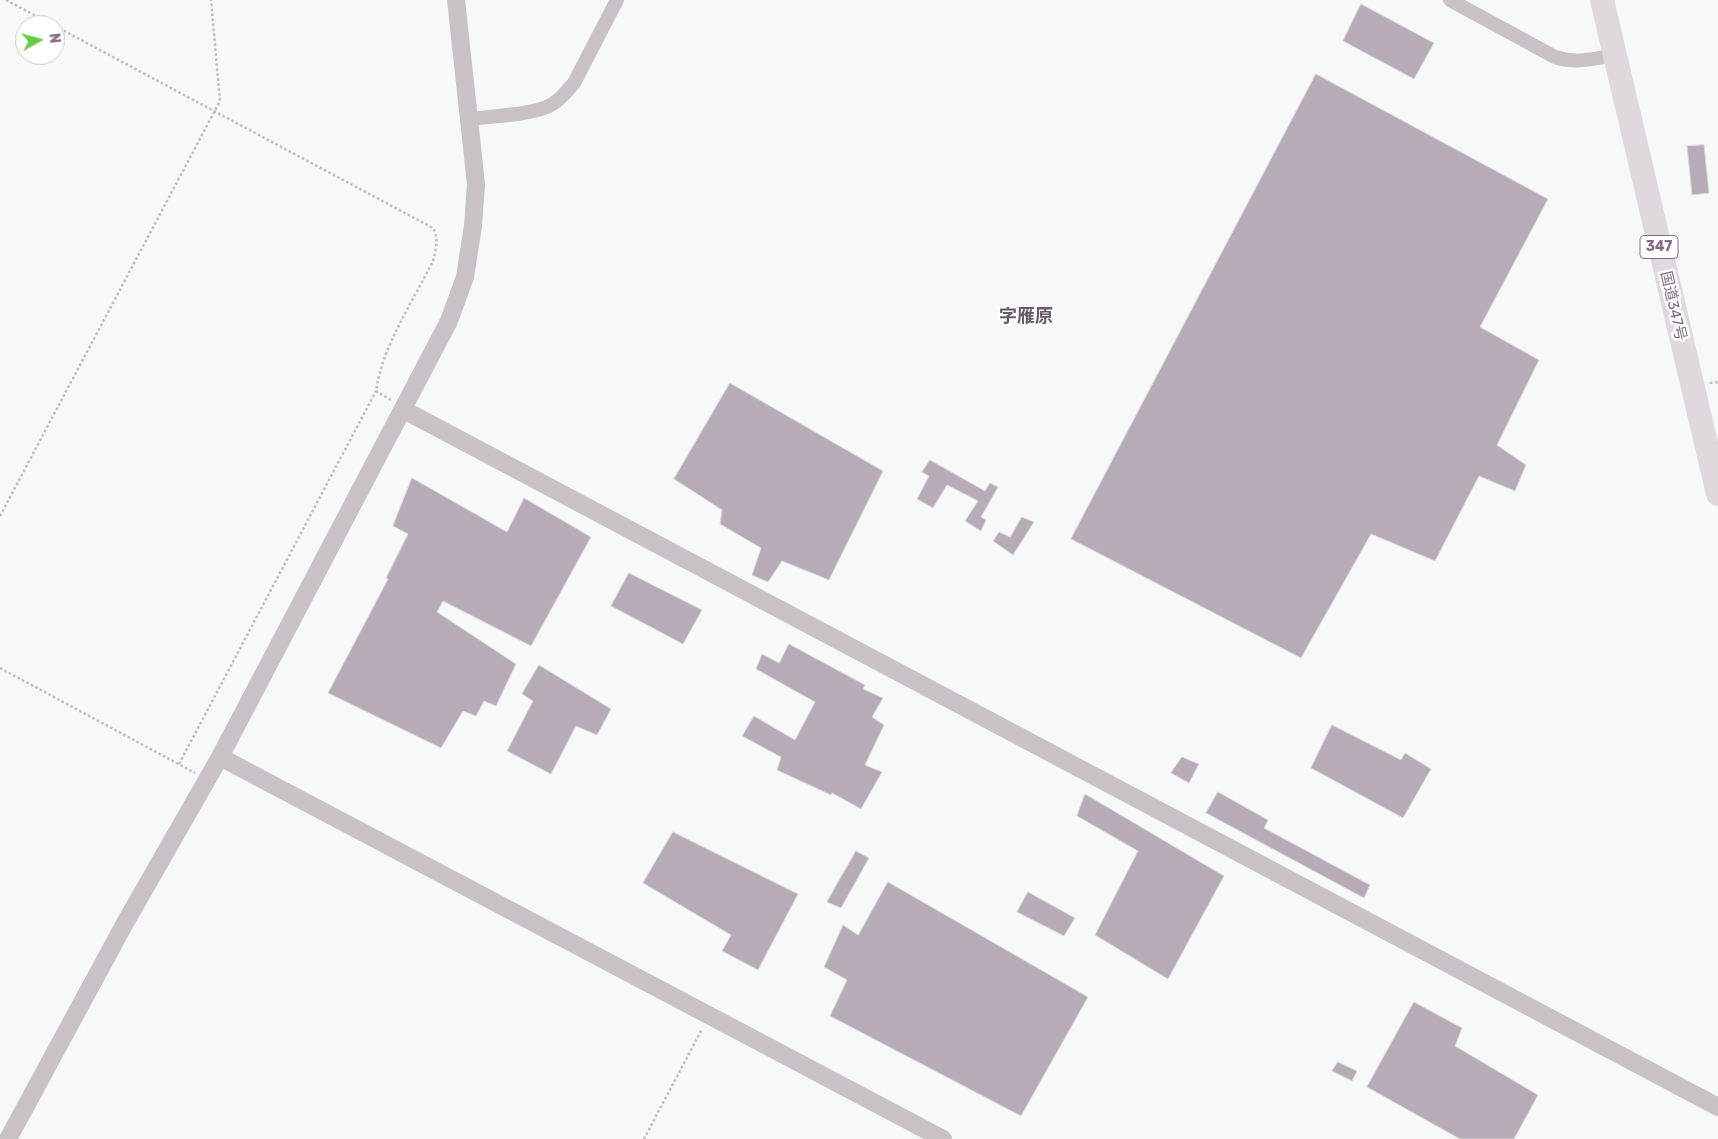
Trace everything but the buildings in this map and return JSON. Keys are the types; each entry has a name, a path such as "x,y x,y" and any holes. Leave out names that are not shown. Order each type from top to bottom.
{"highway":[{"name":"国道347号","path":"1602,0 1718,494"}],"street":[{"path":"8,1139 125,923 220,757 450,321 465,277 473,226 476,184 456,0"},
{"path":"470,119 537,110 551,105 564,95 574,83 617,0"},
{"path":"1450,0 1555,58 1575,61 1614,55"},
{"path":"404,410 1718,1106"},
{"path":"220,757 943,1139"}],"path":[{"path":"6,0 34,15"},
{"path":"0,516 220,101 211,0"},
{"path":"65,32 433,228 437,235 437,245 433,261 386,354 378,376 376,391 179,764"},
{"path":"376,391 389,399"},
{"path":"0,668 195,772"},
{"path":"644,1139 710,1015"}],"district":[{"name":"字雁原","path":"1026,317"}]}
